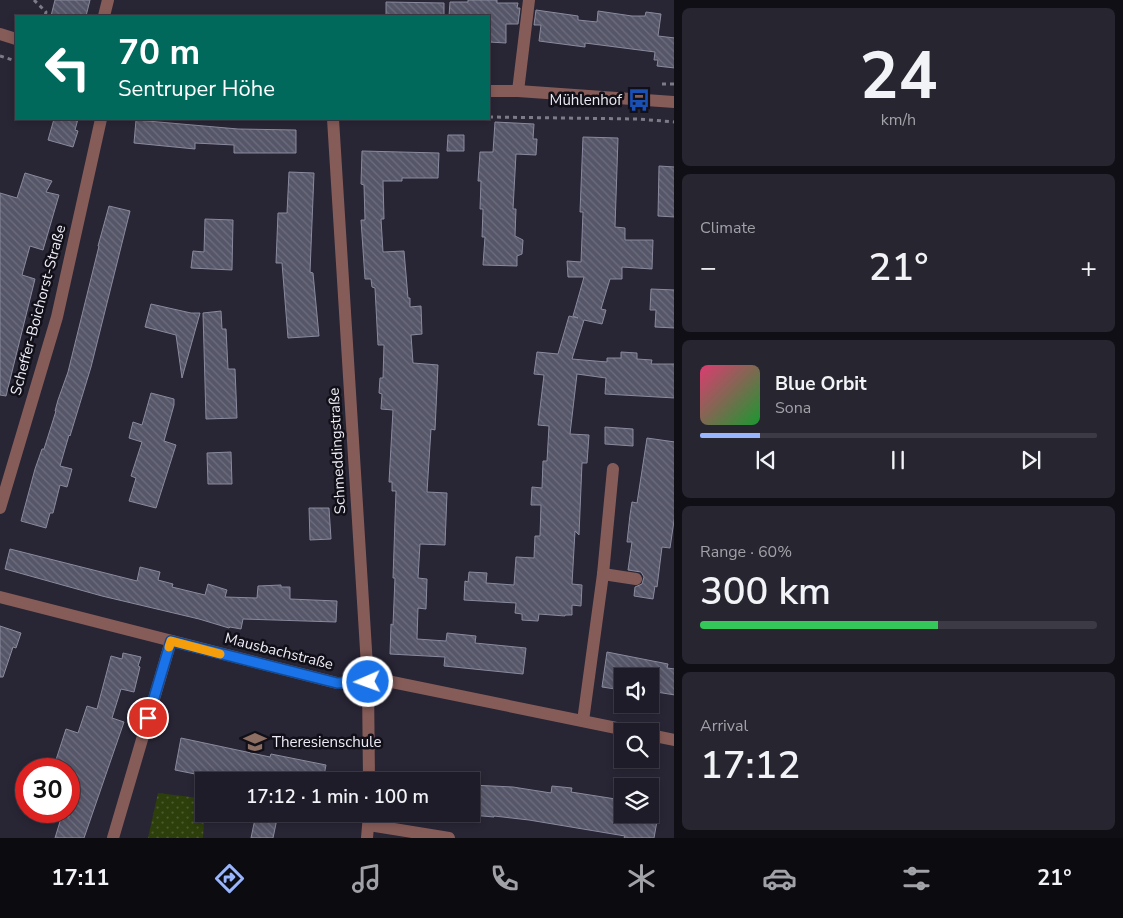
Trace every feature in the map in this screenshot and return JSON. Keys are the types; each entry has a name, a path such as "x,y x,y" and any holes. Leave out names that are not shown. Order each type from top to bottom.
{"street":[{"path":"104,15 108,0"},
{"path":"518,91 529,0"},
{"path":"0,34 15,40"},
{"path":"490,91 518,91 674,102"},
{"name":"Scheffer-Boichorst-Straße","path":"0,508 57,317 101,120"},
{"name":"Schmeddingstraße","path":"333,120 368,682 369,772"},
{"path":"583,721 603,574 613,469"},
{"path":"603,574 636,579"},
{"name":"Mausbachstraße","path":"0,597 337,683 392,682 614,727"},
{"path":"113,838 171,641"},
{"path":"659,737 674,740"},
{"path":"368,838 369,822"},
{"path":"382,822 449,838"}],"path":[{"path":"34,0 46,12 45,15"},
{"path":"0,56 15,61"},
{"path":"490,117 674,122"}],"green space":[{"path":"158,793 195,798 195,822 204,822 203,838 148,838"}],"building":[{"path":"55,0 90,0 86,15 51,15"},
{"path":"468,0 497,0 497,3 518,3 517,8 520,8 518,24 506,24 506,43 490,42 490,15 449,15 450,2 468,2"},
{"path":"386,2 444,3 444,15 386,15"},
{"path":"536,10 578,16 578,20 597,22 598,11 632,16 645,16 646,12 661,14 658,36 674,38 674,68 657,66 658,60 654,60 655,52 585,43 585,47 539,41 541,25 534,25"},
{"path":"54,120 78,120 75,130 78,131 73,147 48,140"},
{"path":"136,120 238,129 296,130 296,153 234,153 234,145 195,143 195,149 134,143"},
{"path":"495,122 534,124 533,139 537,139 536,155 516,154 513,209 516,209 515,236 523,240 522,254 517,256 517,266 483,265 485,237 482,237 483,209 480,209 481,181 478,181 480,152 493,152"},
{"path":"448,135 464,135 464,151 447,151"},
{"path":"583,137 618,138 615,227 625,228 625,240 653,240 652,269 622,267 622,279 610,279 601,309 606,310 602,324 584,320 572,359 607,362 607,358 621,358 621,352 637,353 637,359 652,360 651,364 674,364 674,398 605,394 606,378 577,374 570,434 589,435 587,463 582,463 579,535 575,531 572,584 582,585 581,606 572,605 572,615 539,614 538,621 522,620 522,614 515,613 516,603 464,600 465,581 468,582 469,572 487,573 486,583 514,585 516,557 534,558 535,536 540,536 541,505 531,505 532,487 542,488 543,461 547,461 549,426 538,425 544,375 534,374 537,352 558,354 569,316 578,318 573,316 584,277 568,277 567,261 581,262 583,212 580,212"},
{"path":"362,151 439,153 438,178 402,178 402,181 383,181 384,219 381,219 383,252 404,251 410,307 421,306 422,334 411,335 413,363 438,365 435,430 431,429 427,492 447,493 445,545 420,544 418,578 427,579 426,609 418,608 417,639 446,641 447,633 476,636 475,643 526,648 523,674 444,666 445,657 390,654 395,578 393,578 396,491 392,491 392,482 389,482 393,410 381,409 382,394 379,393 380,378 383,378 384,345 378,345 375,288 372,287 371,279 365,279 361,220 365,220 364,185 361,184"},
{"path":"659,166 674,167 674,217 658,216"},
{"path":"289,172 314,173 310,272 313,273 319,336 288,338 282,263 276,263 278,213 287,213"},
{"path":"25,173 52,181 46,192 59,195 43,250 30,246 22,275 35,279 6,396 0,395 0,193 17,198"},
{"path":"109,206 130,211 91,367 60,466 72,469 67,487 60,485 53,513 50,513 46,528 21,521 35,469 42,449 44,449 68,372"},
{"path":"205,219 233,220 232,270 191,268 193,251 204,252"},
{"path":"651,289 674,290 674,328 655,327 656,310 650,310"},
{"path":"151,304 191,313 200,313 182,378 176,335 145,327"},
{"path":"221,311 222,329 226,329 228,369 235,369 237,418 206,419 203,313"},
{"path":"151,393 174,399 164,441 176,445 156,508 129,501 136,478 131,476 142,442 129,438 133,422 142,425"},
{"path":"605,427 633,429 633,446 605,444"},
{"path":"647,438 674,442 674,521 670,548 662,547 657,587 655,586 653,599 634,596 635,587 642,584 644,577 641,572 628,570 632,542 627,542 630,515 632,502 637,503"},
{"path":"231,452 232,484 208,484 207,453"},
{"path":"309,508 329,508 331,539 310,540"},
{"path":"10,549 137,581 140,567 160,572 158,580 173,584 172,587 205,595 208,584 227,590 225,597 257,598 258,586 281,585 281,587 290,587 290,599 337,601 336,622 243,619 241,629 229,628 5,569"},
{"path":"0,626 21,633 16,648 13,647 3,677 0,677"},
{"path":"607,652 668,664 667,668 674,669 674,695 659,692 659,668 614,668 614,689 602,687"},
{"path":"123,653 141,657 138,666 140,667 134,692 121,689 112,718 124,722 84,838 55,838 60,823 80,823 80,758 57,758 66,729 78,733 87,706 97,709 111,656 122,659"},
{"path":"181,738 270,757 271,754 326,765 325,772 195,772 195,774 175,770"},
{"path":"480,785 513,787 551,793 552,786 572,788 571,792 614,799 614,823 657,823 654,838 624,838 625,836 529,820 480,816"},
{"path":"254,822 276,822 273,838 251,838"}],"slow traffic":[{"path":"169,647 171,641 220,654"}],"place":[{"name":"Mühlenhof","path":"639,100"},
{"name":"Theresienschule","path":"255,742"}],"route":[{"path":"148,718 171,641 337,683 368,682"}]}
